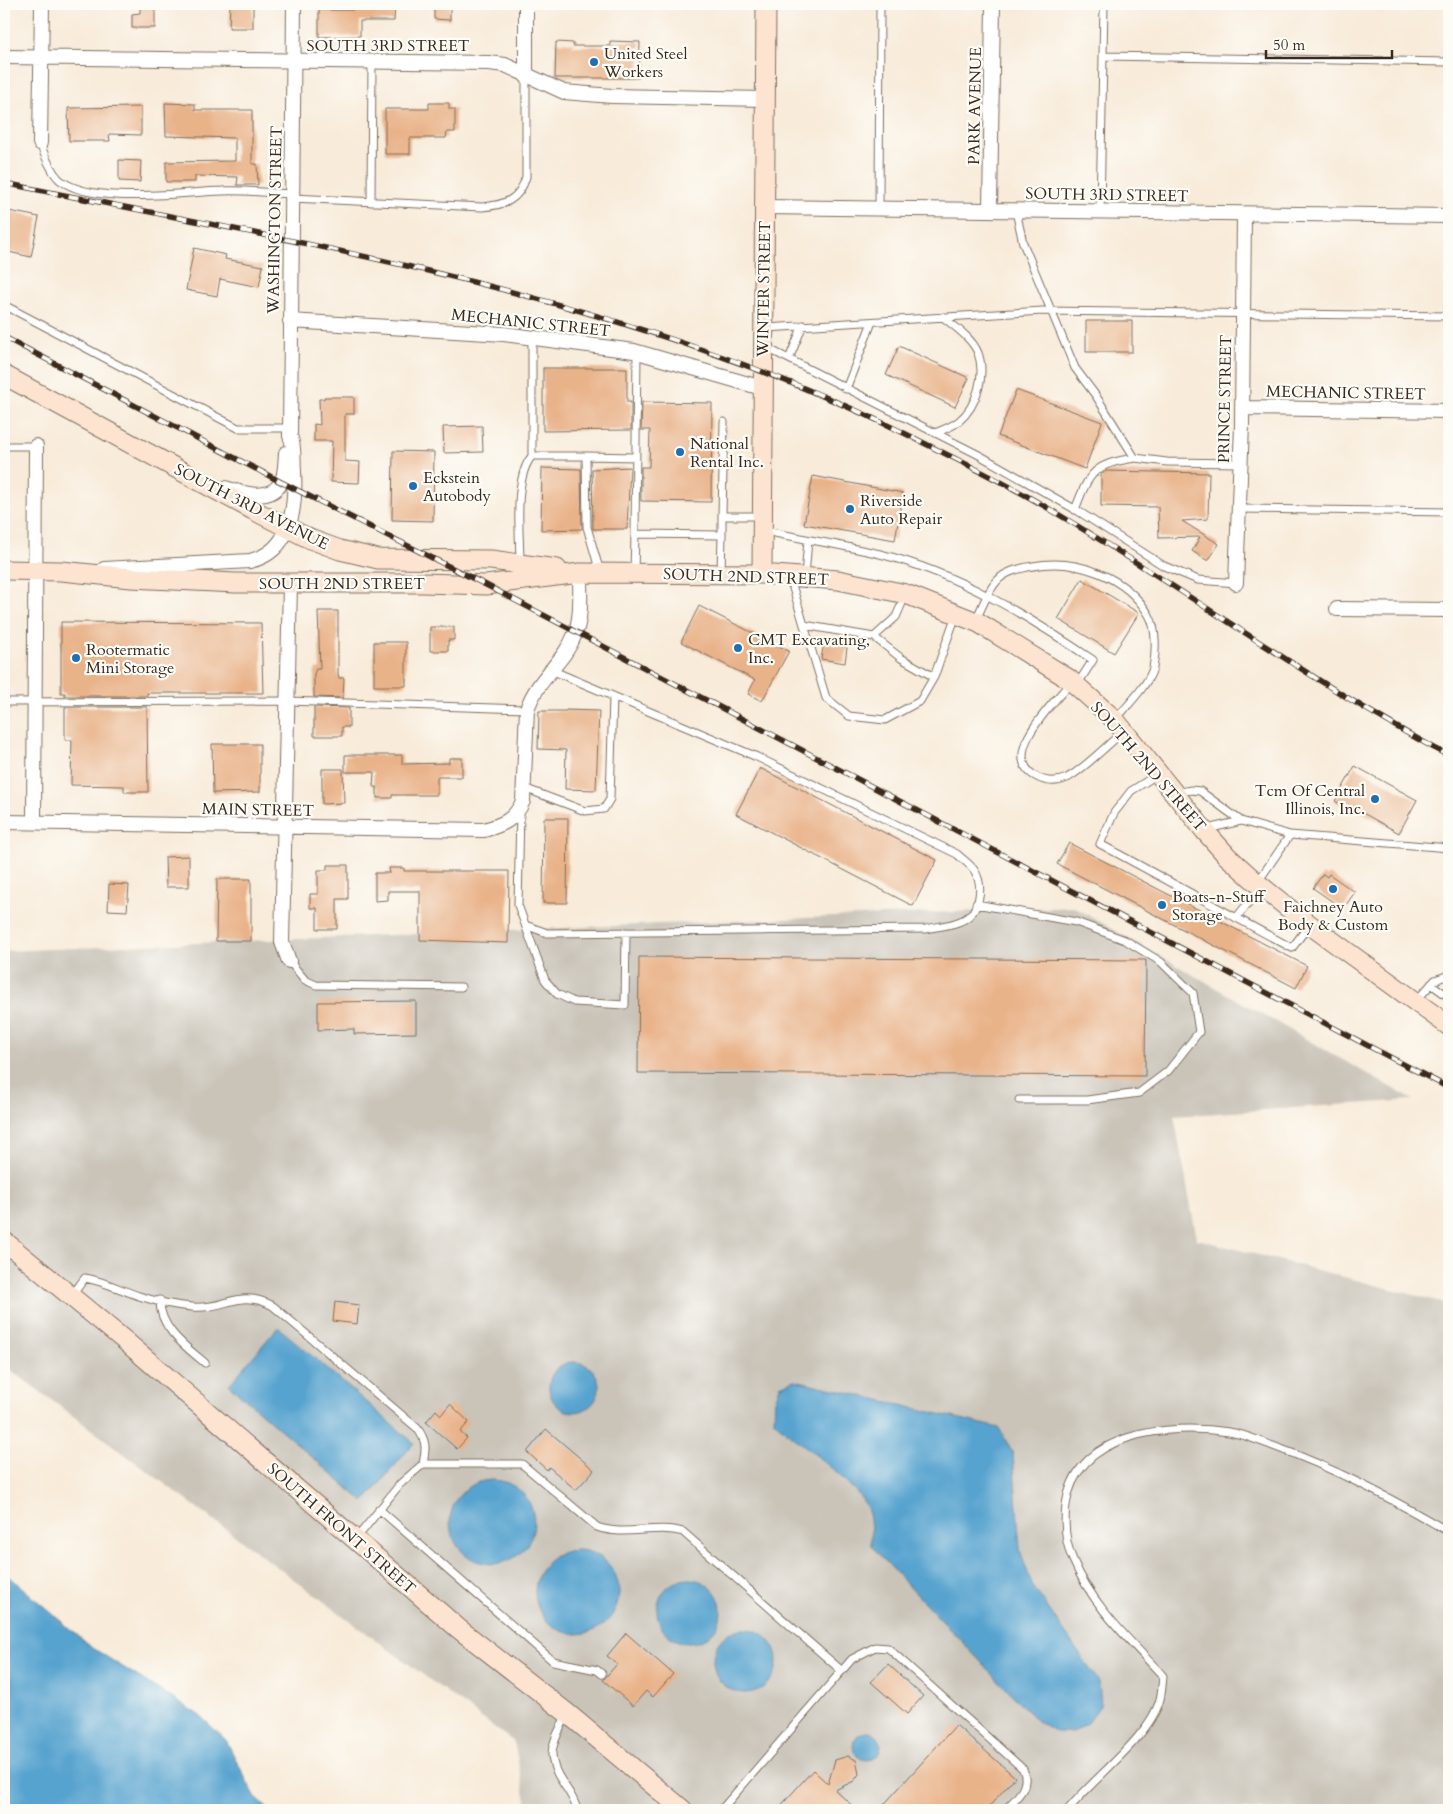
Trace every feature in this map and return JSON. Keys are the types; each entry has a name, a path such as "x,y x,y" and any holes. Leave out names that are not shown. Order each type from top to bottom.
{"main road":[{"name":"WINTER STREET","path":"762,574 766,4"},
{"name":"SOUTH 3RD AVENUE","path":"4,376 288,528 326,546 372,558 491,560 520,573 580,573"},
{"name":"SOUTH 2ND STREET","path":"4,570 61,571 182,581 290,584 423,583 486,586 520,573"},
{"name":"SOUTH 2ND STREET","path":"580,573 762,574 872,585 906,594 975,621 1028,652 1074,684 1119,726 1160,773 1204,830 1227,856 1259,885 1309,925 1449,1026"},
{"name":"SOUTH FRONT STREET","path":"4,1241 71,1296 459,1629 567,1713 683,1810"}],"street":[{"path":"40,143 42,4"},
{"name":"WASHINGTON STREET","path":"61,571 242,562 262,557 276,548 288,528 294,506 295,489 290,432 294,4"},
{"path":"526,4 526,76"},
{"name":"PARK AVENUE","path":"990,210 993,4"},
{"name":"SOUTH 3RD STREET","path":"4,57 489,63 505,65 564,92 765,99"},
{"name":"SOUTH 3RD STREET","path":"764,207 1449,216"},
{"name":"PRINCE STREET","path":"1236,583 1241,463 1244,214"},
{"name":"MECHANIC STREET","path":"290,321 532,338 637,352 762,388"},
{"name":"MECHANIC STREET","path":"1242,408 1449,411"},
{"name":"WASHINGTON STREET","path":"199,480 250,495 266,494 275,489 281,482 290,432"},
{"path":"34,822 37,570 36,446"},
{"path":"520,809 524,788 527,709 538,684 569,646 576,633 580,573"},
{"path":"289,962 282,942 290,584"},
{"path":"1337,609 1449,610"},
{"name":"MAIN STREET","path":"4,822 484,830 510,821 520,809"}],"lane":[{"path":"879,208 880,4"},
{"path":"1100,212 1104,4"},
{"path":"1104,56 1449,62"},
{"path":"371,202 372,62"},
{"path":"40,143 44,155 60,179 87,192 142,195 225,191 371,202 482,207 503,205 515,197 524,187 526,178 526,76"},
{"path":"1016,210 1023,242 1075,368 1096,396 1135,458"},
{"path":"4,306 238,428 290,432"},
{"path":"763,337 803,325 1052,312 1449,316"},
{"path":"935,433 959,421 970,408 979,388 982,370 978,352 964,334 943,317"},
{"path":"846,389 872,322"},
{"path":"789,359 803,325"},
{"path":"763,337 789,359 979,455 1075,510 1164,566 1198,580 1236,583"},
{"path":"520,573 520,490 525,464 532,456 532,338"},
{"path":"634,573 637,352"},
{"path":"721,573 724,422"},
{"path":"4,446 36,446"},
{"path":"532,456 636,456"},
{"path":"586,456 586,527 600,573"},
{"path":"1075,510 1084,486 1097,469 1111,462 1135,458 1167,462 1241,463"},
{"path":"1240,509 1449,512"},
{"path":"722,516 762,523 808,540 881,554 932,571 988,597 1048,630 1093,660 1026,738 1022,750 1024,763 1032,774 1043,780 1054,782 1068,777 1119,726 1152,670 1155,640 1150,616 1136,598 1108,576 1074,565 1044,564 1019,569 999,579 988,597 975,621"},
{"path":"635,534 722,535"},
{"path":"808,540 797,576 804,625 826,698 849,716 885,720 920,701 934,677 957,614"},
{"path":"874,637 896,617 906,594"},
{"path":"804,625 874,637 901,658 934,677"},
{"path":"528,926 547,933 926,929 954,923 970,915 976,904 980,886 974,870 957,854 757,757 550,670"},
{"path":"524,788 585,811 604,810 610,798 613,696"},
{"path":"4,702 287,701 527,709"},
{"path":"1160,773 1131,791 1114,813 1100,844 1292,948 1309,925"},
{"path":"1175,793 1191,790 1200,791 1240,822 1290,835 1449,848"},
{"path":"520,809 518,906 528,926 545,980 557,994 574,1002 625,1006 626,932"},
{"path":"1204,830 1240,822"},
{"path":"1236,918 1290,835"},
{"path":"976,904 1076,922 1125,940 1161,962 1193,993 1199,1032 1168,1071 1139,1092 1088,1100 1019,1100"},
{"path":"289,962 305,980 316,984 461,988"},
{"path":"1416,1002 1435,980 1449,975"},
{"path":"1431,984 1449,997"},
{"path":"71,1296 85,1278 97,1280 140,1296 192,1307 215,1306 246,1298 259,1299 273,1306 417,1428 427,1447 423,1464 400,1484 356,1540"},
{"path":"160,1300 160,1311 174,1335 206,1363"},
{"path":"1068,1810 1145,1728 1160,1701 1163,1676 1110,1620 1089,1590 1070,1552 1065,1536 1068,1487 1078,1469 1093,1454 1113,1443 1144,1433 1186,1429 1231,1432 1297,1454 1367,1486 1449,1532"},
{"path":"423,1464 522,1464 597,1527 608,1531 664,1528 683,1532 842,1671"},
{"path":"379,1509 553,1661 597,1670 602,1674"},
{"path":"721,1810 852,1659 864,1651 875,1647 888,1648 1022,1770 1026,1776 1026,1785 1005,1810"},
{"path":"567,1713 550,1751 556,1772 576,1802 578,1810"}],"shaded area":[{"path":"1074,907 1413,1100 1174,1116 1197,1239 1449,1304 1449,1810 528,1810 514,1742 4,1365 4,951"}],"water":[{"path":"278,1327 414,1443 364,1502 229,1385"},
{"path":"569,1362 579,1362 592,1369 599,1382 599,1392 592,1405 579,1412 569,1412 560,1408 553,1401 549,1392 549,1382 553,1373 560,1366"},
{"path":"795,1380 999,1428 1013,1454 1020,1550 1032,1585 1099,1682 1101,1704 1089,1722 1073,1732 1056,1732 1037,1721 871,1546 869,1514 858,1494 836,1472 774,1421 775,1400 780,1386"},
{"path":"492,1480 508,1483 522,1492 531,1506 534,1522 531,1538 522,1552 508,1561 492,1564 476,1561 462,1552 453,1538 450,1522 453,1506 462,1492 476,1483"},
{"path":"577,1550 593,1553 607,1562 616,1576 619,1592 616,1608 607,1622 593,1631 577,1634 561,1631 547,1622 538,1608 535,1592 538,1576 547,1562 561,1553"},
{"path":"4,1572 91,1647 199,1715 226,1740 255,1797 269,1810 4,1810"},
{"path":"689,1579 707,1584 712,1588 716,1593 721,1611 716,1629 712,1634 707,1638 689,1643 671,1638 666,1634 662,1629 657,1611 662,1593 666,1588 671,1584"},
{"path":"745,1629 757,1631 768,1638 775,1649 777,1661 775,1673 768,1684 757,1691 745,1693 733,1691 722,1684 715,1673 713,1661 715,1649 722,1638 733,1631"},
{"path":"867,1732 877,1736 881,1746 877,1756 867,1760 857,1756 853,1746 857,1736"}],"building":[{"path":"140,4 155,4 155,28 132,28 132,14 140,13"},
{"path":"230,4 253,4 253,28 229,28"},
{"path":"353,4 395,4 394,21 360,21 360,36 319,37 319,10 353,10"},
{"path":"434,4 450,4 450,20 434,19"},
{"path":"610,41 640,42 639,78 555,78 556,42 573,43 573,46 610,46"},
{"path":"165,103 195,104 195,110 252,110 252,164 257,164 258,185 237,185 238,177 195,176 195,182 166,182 166,162 235,161 235,138 166,136"},
{"path":"429,103 449,103 449,109 455,109 455,132 447,132 446,138 410,138 410,154 385,154 385,109 429,109"},
{"path":"141,107 141,135 109,134 110,141 69,141 68,108"},
{"path":"119,160 141,161 140,182 119,181"},
{"path":"4,210 39,217 31,257 4,251"},
{"path":"194,248 226,255 225,259 263,266 259,287 220,279 217,296 186,290"},
{"path":"1086,321 1132,321 1132,352 1086,352"},
{"path":"899,346 969,378 955,407 886,375"},
{"path":"543,368 627,368 627,402 631,402 631,430 543,431"},
{"path":"1016,390 1102,422 1085,469 998,436"},
{"path":"324,397 354,397 354,414 345,414 345,461 360,462 359,483 331,482 332,441 314,441 314,424 320,425 319,399 324,399"},
{"path":"642,402 712,403 711,502 641,501 641,467 649,467 650,430 641,430"},
{"path":"482,426 483,452 444,453 443,427"},
{"path":"393,451 434,452 433,521 392,520"},
{"path":"630,467 627,529 593,529 592,469"},
{"path":"542,468 581,469 582,529 541,530"},
{"path":"1105,471 1209,473 1208,519 1182,521 1219,544 1208,561 1192,551 1200,537 1159,538 1158,507 1101,506 1101,474"},
{"path":"813,476 903,493 895,540 804,524"},
{"path":"1082,579 1139,613 1114,653 1058,619"},
{"path":"699,606 789,651 762,701 748,694 755,680 681,642"},
{"path":"318,611 338,611 338,674 339,678 344,678 343,698 314,697 314,674 316,669 320,669"},
{"path":"61,622 261,623 263,693 147,693 147,696 65,696 65,693 61,693"},
{"path":"430,627 454,627 454,640 448,640 448,651 430,651"},
{"path":"374,642 406,642 406,686 374,686"},
{"path":"824,643 847,647 845,663 821,659"},
{"path":"65,707 147,707 148,792 124,792 124,786 71,785 72,740 65,740"},
{"path":"314,707 349,708 349,727 342,727 342,736 314,736"},
{"path":"539,711 599,711 596,790 565,789 566,750 538,749"},
{"path":"212,744 260,744 260,792 213,793"},
{"path":"345,755 402,755 402,764 449,763 449,758 462,758 462,777 437,777 437,795 392,795 392,798 377,798 377,787 373,787 374,772 345,772"},
{"path":"1355,766 1417,800 1399,833 1350,806 1348,809 1335,801"},
{"path":"760,768 937,860 913,906 736,814"},
{"path":"322,769 343,769 344,803 322,804"},
{"path":"544,818 568,818 567,903 543,903"},
{"path":"1069,843 1307,966 1296,988 1057,864"},
{"path":"189,856 189,887 166,887 165,857"},
{"path":"327,865 348,865 348,899 337,899 337,929 317,929 317,908 310,908 310,894 318,894 318,870 327,870"},
{"path":"389,868 404,868 404,871 509,871 508,943 420,940 420,891 388,891 388,900 375,901 375,873 390,873"},
{"path":"1323,874 1327,877 1329,874 1355,892 1343,909 1313,888"},
{"path":"217,879 251,879 251,941 216,941"},
{"path":"109,884 129,885 127,911 108,910"},
{"path":"639,957 1146,960 1145,1076 638,1073"},
{"path":"416,1001 416,1033 354,1034 354,1029 318,1030 318,1002"},
{"path":"335,1302 359,1305 357,1324 333,1321"},
{"path":"450,1404 469,1422 460,1432 467,1438 457,1449 426,1422 436,1410 441,1415"},
{"path":"546,1429 594,1470 576,1490 549,1467 547,1470 527,1452"},
{"path":"626,1633 673,1674 653,1697 646,1691 633,1706 603,1680 617,1664 607,1656"},
{"path":"888,1664 923,1696 907,1714 871,1682"},
{"path":"956,1725 1015,1777 986,1810 879,1810"},
{"path":"848,1756 856,1760 859,1774 854,1781 835,1790 857,1810 777,1810 813,1770 828,1784 835,1760"}],"railway":[{"path":"4,183 349,253 464,280 577,310 689,345 799,386 906,434 1029,497 1147,569 1296,666 1449,756"},
{"path":"4,337 281,482 486,585 1449,1088"}],"place":[{"name":"United Steel Workers","path":"594,62"},
{"name":"National Rental Inc.","path":"680,452"},
{"name":"Eckstein Autobody","path":"413,486"},
{"name":"Riverside Auto Repair","path":"850,509"},
{"name":"CMT Excavating, Inc.","path":"738,648"},
{"name":"Rootermatic Mini Storage","path":"76,658"},
{"name":"Tcm Of Central Illinois, Inc.","path":"1375,799"},
{"name":"Faichney Auto Body & Custom","path":"1333,889"},
{"name":"Boats-n-Stuff Storage","path":"1162,905"}]}
